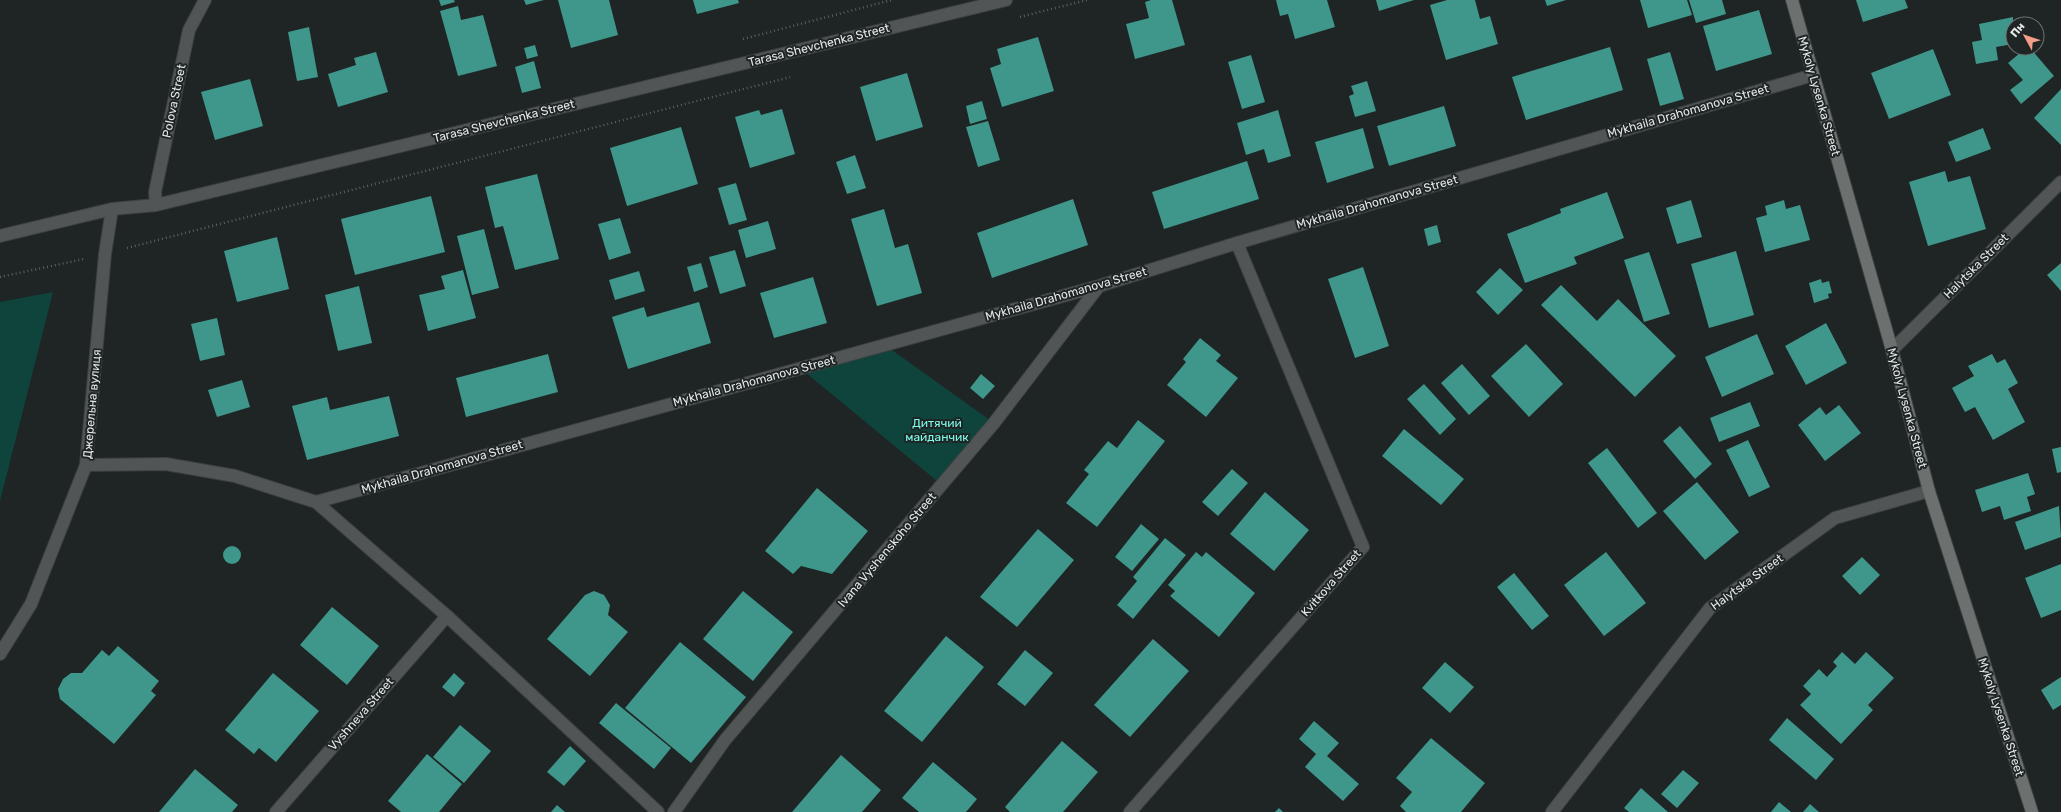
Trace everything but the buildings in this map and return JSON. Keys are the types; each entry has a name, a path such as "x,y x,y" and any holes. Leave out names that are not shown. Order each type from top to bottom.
{"street":[{"name":"Polova Street","path":"156,205 155,192 189,30 205,0"},
{"name":"Tarasa Shevchenka Street","path":"0,236 112,208 156,205 1006,0"},
{"name":"Mykoly Lysenka Street","path":"1792,0 1892,350 1929,491 2032,812"},
{"name":"Mykhaila Drahomanova Street","path":"316,502 1099,286 1237,243 1813,75"},
{"name":"Halytska Street","path":"1892,350 2061,182"},
{"name":"Джерельна вулиця","path":"0,654 31,604 86,465 105,254 112,208"},
{"name":"Kvitkova Street","path":"1130,812 1363,547 1237,243"},
{"name":"Ivana Vyshenskoho Street","path":"674,812 725,740 990,429 1099,286"},
{"path":"86,465 166,464 234,476 316,502 446,616 658,812"},
{"name":"Halytska Street","path":"1552,812 1710,608 1835,518 1929,491"},
{"name":"Vyshneva Street","path":"276,812 446,616"}],"path":[{"path":"1018,18 1087,0"},
{"path":"0,277 105,254 793,76"}],"green space":[{"path":"53,292 0,501 0,302"},
{"name":"Дитячий майданчик","path":"885,345 994,423 937,481 800,368"}]}
